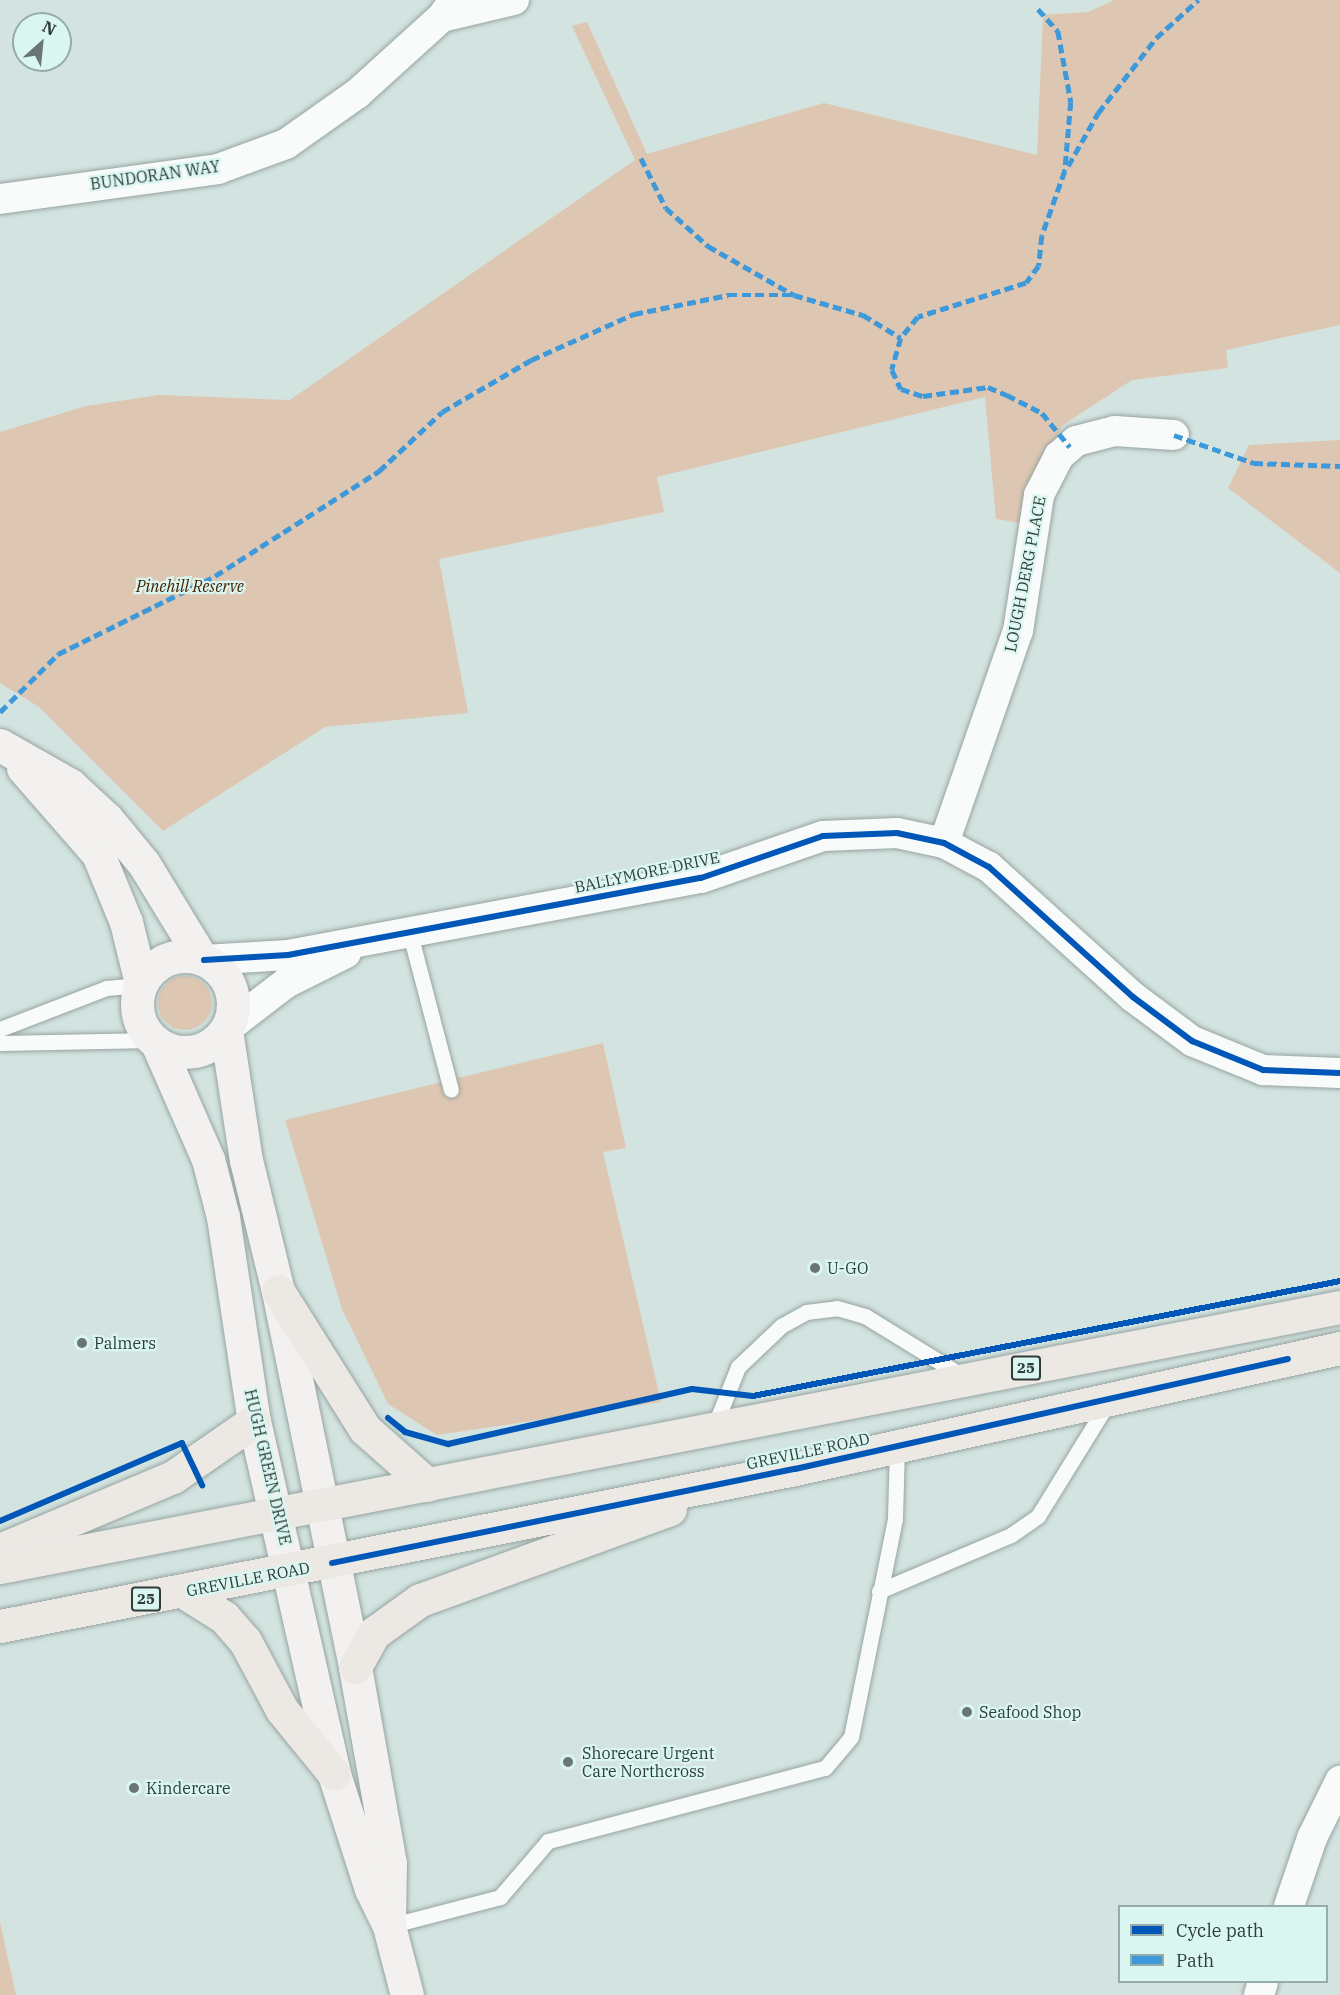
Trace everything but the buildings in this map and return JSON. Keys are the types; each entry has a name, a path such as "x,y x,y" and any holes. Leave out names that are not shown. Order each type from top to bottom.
{"main road":[{"path":"5,749 70,785 107,819 144,864 203,959 229,985 234,1002 226,1029 214,1043 189,1052 155,1041 138,1014 141,984 126,922 98,854 5,749"},
{"path":"141,984 171,957 203,959"},
{"name":"HUGH GREEN DRIVE","path":"226,1029 246,1160 278,1291 319,1507 355,1667 390,1863 389,1926"},
{"name":"HUGH GREEN DRIVE","path":"155,1041 208,1159 221,1208 254,1421 292,1571 334,1774 371,1889 389,1926 407,1995"},
{"path":"278,1291 365,1429 428,1485"},
{"name":"25","path":"0,1567 319,1507 1340,1307"},
{"name":"GREVILLE ROAD","path":"0,1626 292,1571 795,1468 1340,1348"},
{"path":"0,1550 173,1477 254,1421"},
{"path":"355,1667 374,1633 420,1600 540,1552 795,1468"},
{"path":"184,1592 224,1617 245,1641 282,1710 334,1774"}],"street":[{"name":"BUNDORAN WAY","path":"0,199 218,169 286,144 357,94 448,8 514,0"},
{"name":"LOUGH DERG PLACE","path":"944,843 1018,631 1039,495 1059,456 1076,441 1115,431 1174,435"},
{"name":"BALLYMORE DRIVE","path":"203,959 288,955 396,932 701,878 823,836 897,833 944,843 1013,885 1132,997 1192,1041 1263,1070 1340,1073"},
{"name":"BALLYMORE DRIVE","path":"226,1029 286,983 396,932"},
{"path":"1289,1905 1312,1838 1340,1781"}],"lane":[{"path":"396,932 451,1090"},
{"path":"0,1029 105,988 141,984"},
{"path":"0,1043 155,1041"},
{"path":"713,1430 738,1367 781,1326 806,1312 837,1308 865,1316 968,1380"},
{"path":"879,1590 1011,1535 1038,1516 1110,1398"},
{"path":"389,1926 500,1897 548,1841 825,1767 852,1737 879,1590 895,1518 897,1446"}],"green space":[{"name":"Pinehill Reserve","path":"1114,0 1340,0 1340,325 1226,350 1228,368 1132,380 1063,425 1034,478 1020,523 996,519 985,397 657,477 664,512 439,559 468,713 325,727 163,831 39,707 0,683 0,432 86,406 159,395 290,400 635,160 572,26 587,22 647,154 824,103 1037,155 1043,15 1088,12"},
{"path":"1340,440 1340,573 1228,488 1249,445"},
{"path":"180,976 190,976 200,980 208,988 212,1003 208,1018 200,1026 190,1030 180,1030 170,1026 162,1018 158,1008 158,998 162,988 170,980"},
{"path":"603,1043 626,1148 603,1152 661,1402 437,1435 388,1404 342,1309 285,1120"},
{"path":"0,1922 16,1995 0,1995"}],"marked path":[{"path":"1068,166 1098,113 1156,38 1198,0"},
{"path":"1038,9 1058,31 1071,102 1065,171 1042,236 1039,266 1026,283 918,317 901,338 892,370 901,389 923,396 988,387 1007,395 1042,413 1070,447"},
{"path":"641,158 666,208 708,246 794,295 863,315 901,338"},
{"path":"0,712 58,654 215,576 379,471 442,412 531,360 634,314 728,295 794,295"},
{"path":"1174,435 1254,463 1340,466"}],"cycle path":[{"path":"204,960 288,955 701,878 823,836 897,833 944,843 989,867 1133,997 1192,1041 1263,1070 1340,1073"},
{"path":"388,1418 405,1432 448,1444 692,1389 753,1396 1340,1281"},
{"path":"332,1563 795,1469 1288,1359"},
{"path":"0,1521 182,1443 202,1485"}],"place":[{"name":"U-GO","path":"815,1268"},
{"name":"Palmers","path":"82,1343"},
{"name":"Seafood Shop","path":"967,1712"},
{"name":"Shorecare Urgent Care Northcross","path":"568,1762"},
{"name":"Kindercare","path":"134,1788"}]}
